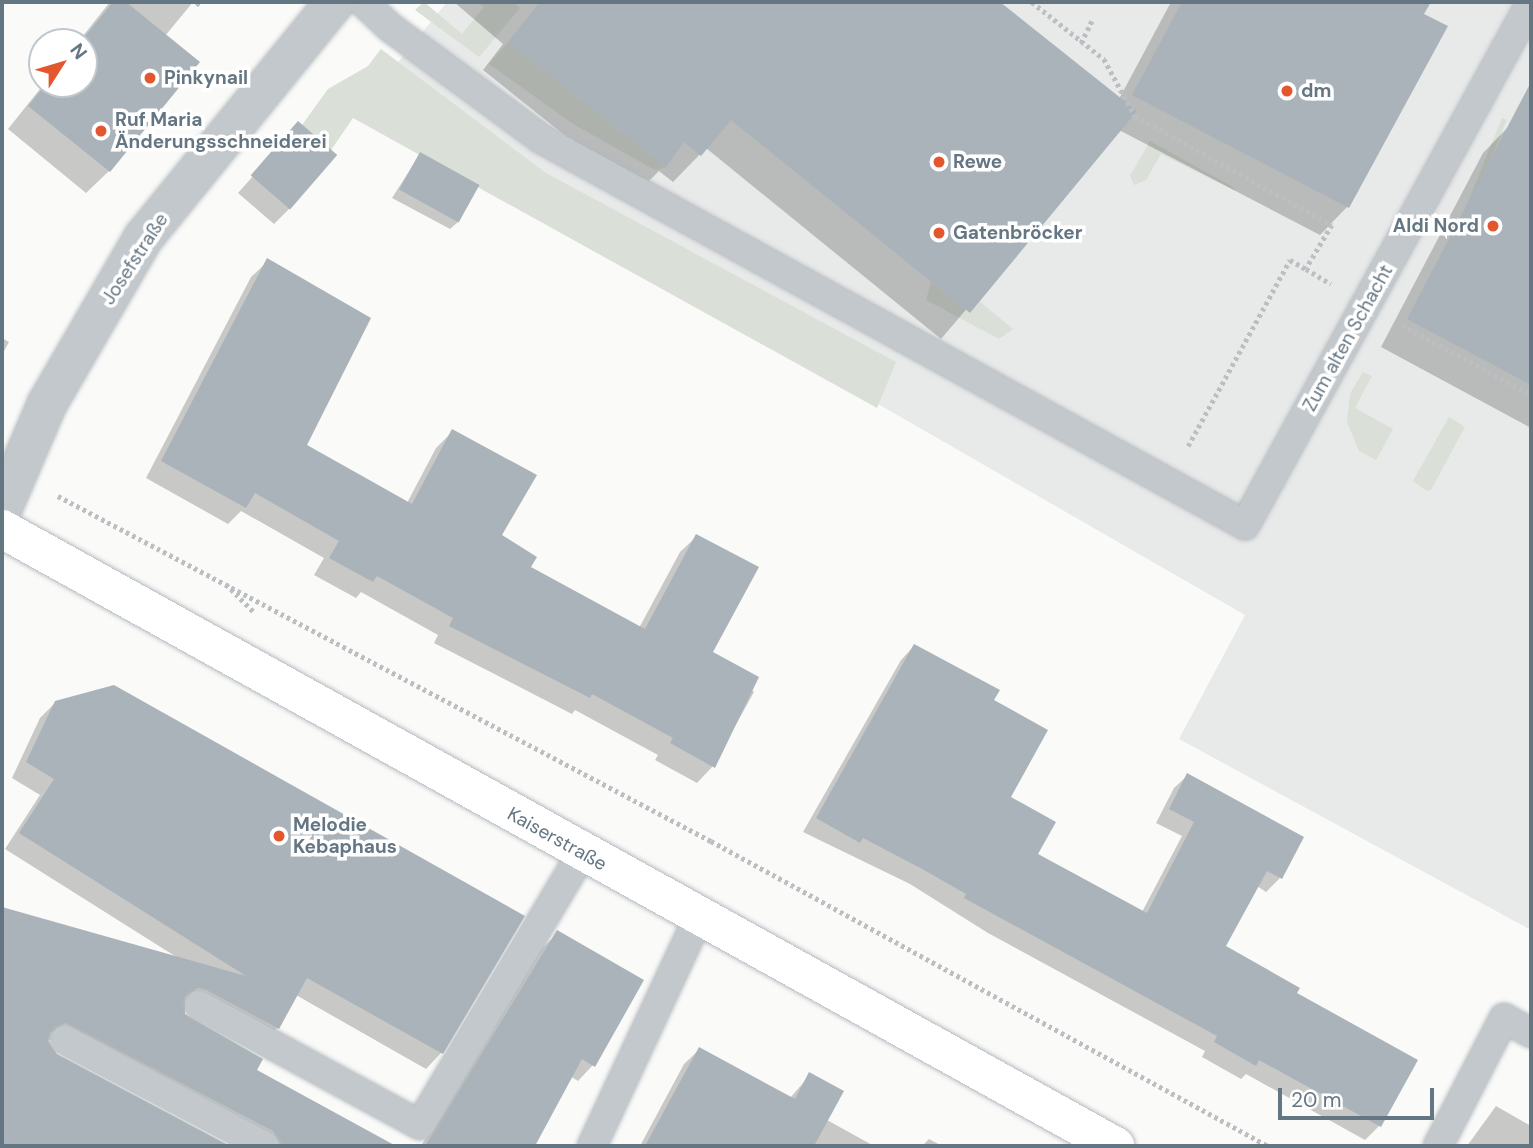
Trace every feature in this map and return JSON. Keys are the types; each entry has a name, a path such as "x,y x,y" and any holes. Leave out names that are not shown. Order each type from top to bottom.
{"main road":[{"name":"Kaiserstraße","path":"2,529 582,853 1115,1146"}],"street":[{"name":"Josefstraße","path":"2,509 47,404 144,237 335,2"}],"lane":[{"path":"363,2 391,28 540,138 1168,483"},
{"name":"Zum alten Schacht","path":"1168,483 1245,525 1531,3"},
{"path":"200,1005 420,1125 582,853"},
{"path":"592,1146 699,917"},
{"path":"1438,1146 1504,1018 1531,1033"},
{"path":"65,1040 265,1146"}],"path":[{"path":"1032,2 1104,59 1135,116 1332,225 1307,270"},
{"path":"1081,43 1092,20"},
{"path":"1168,483 1290,260 1366,305 1531,395"},
{"path":"17,475 711,841 1269,1146"}],"shaded area":[{"path":"424,2 462,34 484,7 478,2 513,2 520,8 479,57 415,10"},
{"path":"447,2 1531,2 1531,930 1179,739 1245,615 878,404 355,115"},
{"path":"508,42 666,167 655,170 573,124 489,64"},
{"path":"381,49 546,173 896,362 877,408 353,118 331,150 302,125 328,89 368,66"},
{"path":"1502,118 1507,120 1445,272 1441,270"},
{"path":"1150,141 1233,187 1235,191 1161,154 1146,180 1134,185 1130,176"},
{"path":"931,282 970,313 979,301 1013,329 999,339 926,300"},
{"path":"1363,372 1372,376 1355,408 1393,429 1376,460 1359,451 1347,422 1350,394"},
{"path":"1449,417 1465,427 1431,490 1427,491 1413,481"}],"building":[{"path":"113,2 126,2 200,62 110,172 28,106 35,98 98,98 98,28 92,28"},
{"name":"Rewe","path":"540,2 1000,2 1137,111 970,313 731,120 701,156 684,142 666,167 508,42"},
{"name":"dm","path":"1182,2 1431,2 1424,14 1448,26 1349,208 1132,95"},
{"name":"Aldi Nord","path":"1531,82 1531,385 1407,319"},
{"path":"298,121 337,155 290,209 251,175"},
{"path":"420,152 479,185 459,223 399,190"},
{"path":"267,258 371,318 307,445 412,504 452,429 537,475 502,535 537,557 531,567 645,629 696,534 759,567 713,652 759,677 715,768 670,743 673,738 592,694 590,698 449,626 453,618 377,576 373,582 329,558 339,541 255,493 246,508 161,461"},
{"path":"914,644 1000,690 994,700 1048,730 1011,797 1056,822 1038,854 1147,913 1194,822 1169,809 1187,773 1304,837 1282,879 1267,871 1226,946 1300,988 1297,993 1418,1060 1381,1127 1259,1060 1256,1066 1214,1042 1217,1036 964,898 966,894 924,870 863,838 860,843 816,818"},
{"path":"114,685 525,916 443,1054 307,978 279,1029 206,990 198,988 185,997 185,1014 263,1059 257,1070 396,1146 282,1146 273,1131 65,1023 50,1033 48,1041 57,1054 230,1146 2,1146 2,907 246,976 19,833 54,779 26,762 55,701"},
{"path":"557,930 644,980 595,1067 582,1059 535,1146 425,1146"},
{"path":"699,1047 795,1099 809,1072 844,1091 814,1146 645,1146"}],"place":[{"name":"Pinkynail","path":"150,78"},
{"name":"dm","path":"1287,91"},
{"name":"Ruf Maria Änderungsschneiderei","path":"101,131"},
{"name":"Rewe","path":"939,162"},
{"name":"Aldi Nord","path":"1493,226"},
{"name":"Gatenbröcker","path":"939,233"},
{"name":"Melodie Kebaphaus","path":"279,836"}]}
